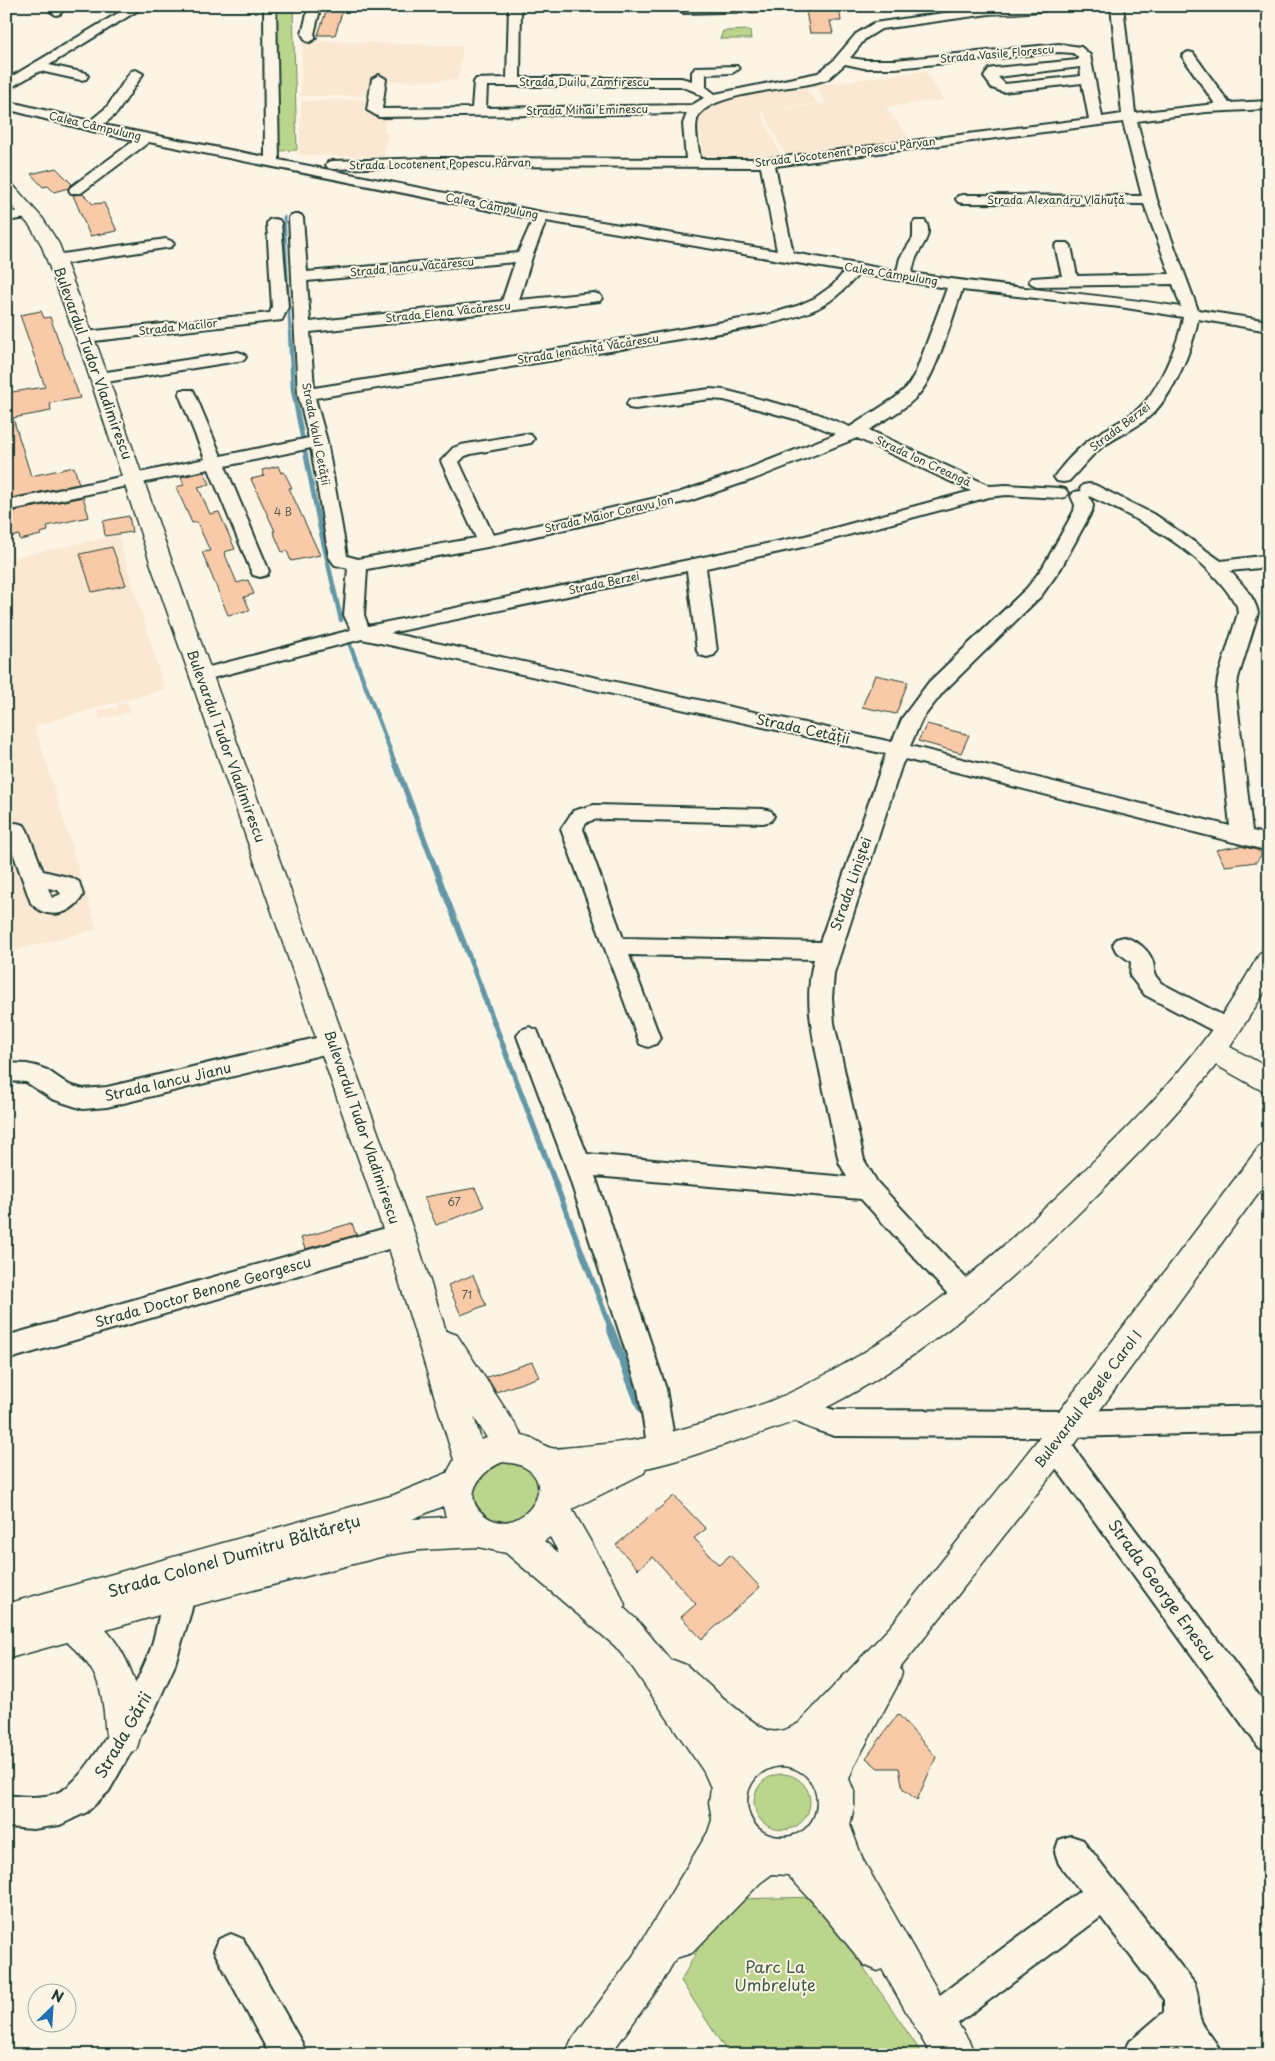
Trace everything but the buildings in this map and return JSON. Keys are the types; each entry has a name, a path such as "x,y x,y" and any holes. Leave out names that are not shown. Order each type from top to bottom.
{"main road":[{"path":"953,6 985,11 1054,6"},
{"name":"Bulevardul Tudor Vladimirescu","path":"6,188 45,234 100,378 201,675 400,1235 464,1437 464,1473"},
{"path":"546,1464 612,1458 660,1450 746,1424 820,1394 880,1359 966,1296 1019,1252 1093,1181 1181,1087 1220,1039 1269,960"},
{"path":"1220,1039 1269,1081"},
{"name":"Bulevardul Regele Carol I","path":"779,1749 812,1736 902,1639 1063,1434 1269,1155"},
{"name":"Bulevardul Tudor Vladimirescu","path":"426,1314 512,1447"},
{"path":"512,1447 532,1452 546,1464 555,1483 553,1504 547,1516 537,1526 527,1532 513,1537 496,1537 480,1531 471,1525 460,1510 457,1497 464,1473 487,1451 512,1447"},
{"path":"553,1504 660,1450"},
{"name":"Strada Colonel Dumitru Băltărețu","path":"6,1621 395,1510 464,1473"},
{"path":"553,1504 584,1566 636,1645 718,1759 737,1828 755,1848 782,1855 826,1887 929,2015"},
{"name":"Strada Colonel Dumitru Băltărețu","path":"6,1642 180,1592 388,1539 420,1534 480,1531"},
{"path":"513,1537 567,1581 636,1645 742,1736 753,1743 812,1758 830,1781 835,1803 831,1826 824,1838 816,1846 782,1855 746,1869 647,1970"},
{"path":"71,1622 102,1651 114,1671 120,1696 123,1737"},
{"name":"Bulevardul Regele Carol I","path":"830,1781 838,1758 902,1639"},
{"path":"585,2055 647,1970 721,1845 742,1764 752,1755 779,1749"},
{"path":"831,1826 848,1870 929,2015 955,2055"}],"street":[{"path":"6,86 139,6"},
{"path":"270,6 272,162 323,160 386,162"},
{"path":"310,38 308,34 315,6"},
{"path":"514,82 515,6"},
{"path":"680,6 684,9 801,6"},
{"path":"1117,6 1129,118 1150,200 1191,312"},
{"path":"694,164 690,119 695,109 712,98 815,79 831,70 842,60 855,40 870,29 878,26 985,11"},
{"name":"Strada Vasile Florescu","path":"842,60 864,64 894,64 1059,48 1080,52 1084,55 1085,63"},
{"path":"1188,56 1224,106"},
{"path":"1088,79 1003,88 997,86 991,77 994,72 1085,63 1088,79 1096,122"},
{"path":"38,67 81,76"},
{"path":"699,88 699,72 701,70 732,69"},
{"path":"92,127 112,110 136,74"},
{"name":"Strada Mihai Eminescu","path":"378,79 374,110 376,112 695,109"},
{"name":"Strada Duilu Zamfirescu","path":"479,111 481,82 681,82 699,88 712,98"},
{"name":"Calea Câmpulung","path":"6,105 92,127 541,216 903,277 956,285 1067,296 1191,312 1269,326"},
{"name":"Strada Locotenent Popescu Pârvan","path":"299,168 386,162 767,163 1224,106 1269,105"},
{"path":"76,190 146,138"},
{"path":"380,184 376,174 386,162"},
{"path":"767,163 786,257"},
{"name":"Strada Alexandru Vlahuță","path":"963,199 1150,200"},
{"path":"6,212 27,211"},
{"path":"6,217 27,211"},
{"path":"509,305 524,256 541,216"},
{"name":"Strada Valul Cetății","path":"296,218 306,394 318,441 338,557 342,561 358,566"},
{"name":"Strada Macilor","path":"84,337 272,318 279,314 274,224"},
{"path":"903,277 908,258 920,238 920,224"},
{"path":"56,260 166,244"},
{"path":"1062,246 1070,279"},
{"name":"Strada Iancu Văcărescu","path":"300,278 524,256"},
{"name":"Strada Ienăchiță Văcărescu","path":"306,394 641,341 777,316 803,309 821,301 838,288 855,269"},
{"name":"Calea Câmpulung","path":"981,288 1021,282 1070,279 1178,279"},
{"name":"Strada Maior Coravu Ion","path":"358,566 487,542 683,497 765,468 854,432 901,402 914,390 924,372 956,285"},
{"name":"Strada Elena Văcărescu","path":"301,328 509,305 594,298"},
{"name":"Strada Berzei","path":"201,675 362,632 807,541 997,491 1059,485 1096,443 1140,415 1154,401 1184,341 1191,322 1191,312"},
{"path":"100,378 238,357"},
{"path":"187,394 260,571"},
{"path":"635,404 710,394 724,395 812,418 854,432"},
{"name":"Strada Ion Creangă","path":"854,432 997,491"},
{"path":"487,542 450,461 458,452 467,449 525,439"},
{"path":"6,506 318,441"},
{"name":"Strada Berzei","path":"1081,459 1085,491"},
{"path":"1059,485 1070,497 1085,491 1107,498 1151,520 1202,554 1241,596 1247,606 1248,613 1228,678 1226,694 1242,836"},
{"name":"Strada Liniștei","path":"966,1296 868,1189 858,1175 850,1157 822,1023 820,998 822,973 898,750 913,717 926,698 1044,580 1084,511 1085,491"},
{"path":"1216,568 1269,561"},
{"path":"696,565 708,651"},
{"path":"358,566 354,615 362,632"},
{"name":"Strada Cetății","path":"362,632 898,750 1269,843"},
{"path":"648,1038 572,829 575,820 586,813 606,812 763,816"},
{"path":"16,830 34,877"},
{"name":"Strada Cetății","path":"1242,836 1269,832"},
{"path":"1124,945 1142,959 1144,966 1142,976 1153,989 1220,1039"},
{"path":"616,946 828,951"},
{"path":"529,1036 578,1164 652,1389 658,1419 660,1450"},
{"name":"Strada Iancu Jianu","path":"6,1072 27,1073 38,1077 61,1092 83,1099 107,1097 333,1043"},
{"path":"578,1164 868,1189"},
{"name":"Strada Doctor Benone Georgescu","path":"6,1348 400,1235"},
{"path":"796,1405 811,1415 834,1423 1063,1434 1269,1419"},
{"name":"Strada George Enescu","path":"1063,1434 1269,1735"},
{"name":"Strada Gării","path":"6,1811 46,1813 62,1808 89,1790 100,1777 143,1702 162,1661 175,1621 180,1592"},
{"path":"1070,1852 1182,1995 1181,2020 1186,2031 1205,2055"},
{"path":"929,2015 1104,1894"},
{"path":"231,1950 290,2055"},
{"path":"1140,2055 1181,2020"}],"shaded area":[{"path":"303,40 463,46 458,80 373,82 370,96 300,96"},
{"path":"925,71 944,100 886,107 912,142 786,157 763,111 760,111 782,157 760,160 704,160 698,119 705,106 718,98 805,88 818,103 768,111 826,103 814,85"},
{"path":"370,99 369,114 387,115 384,131 389,134 383,157 299,155 301,101"},
{"path":"118,535 165,689 35,726 97,929 6,953 6,559"},
{"path":"127,702 131,712 99,720 98,710 117,708 117,704"}],"green space":[{"path":"276,6 293,6 297,150 279,151"},
{"path":"750,30 751,39 720,39 723,31"},
{"path":"503,1462 524,1466 535,1475 538,1487 535,1501 526,1512 514,1520 500,1522 485,1514 478,1507 475,1491 481,1477 487,1470"},
{"path":"782,1774 793,1776 802,1782 808,1791 810,1802 808,1813 802,1822 793,1828 782,1830 771,1828 762,1822 756,1813 754,1802 756,1791 762,1782 771,1776"},
{"name":"Parc La Umbreluțe","path":"816,1897 923,2055 729,2055 681,1981 702,1941 737,1899"}],"waterway":[{"path":"284,217 290,333"},
{"path":"290,332 293,390 320,528 341,620"},
{"path":"350,645 396,766"},
{"path":"396,765 611,1329"},
{"path":"610,1328 641,1409"}]}
